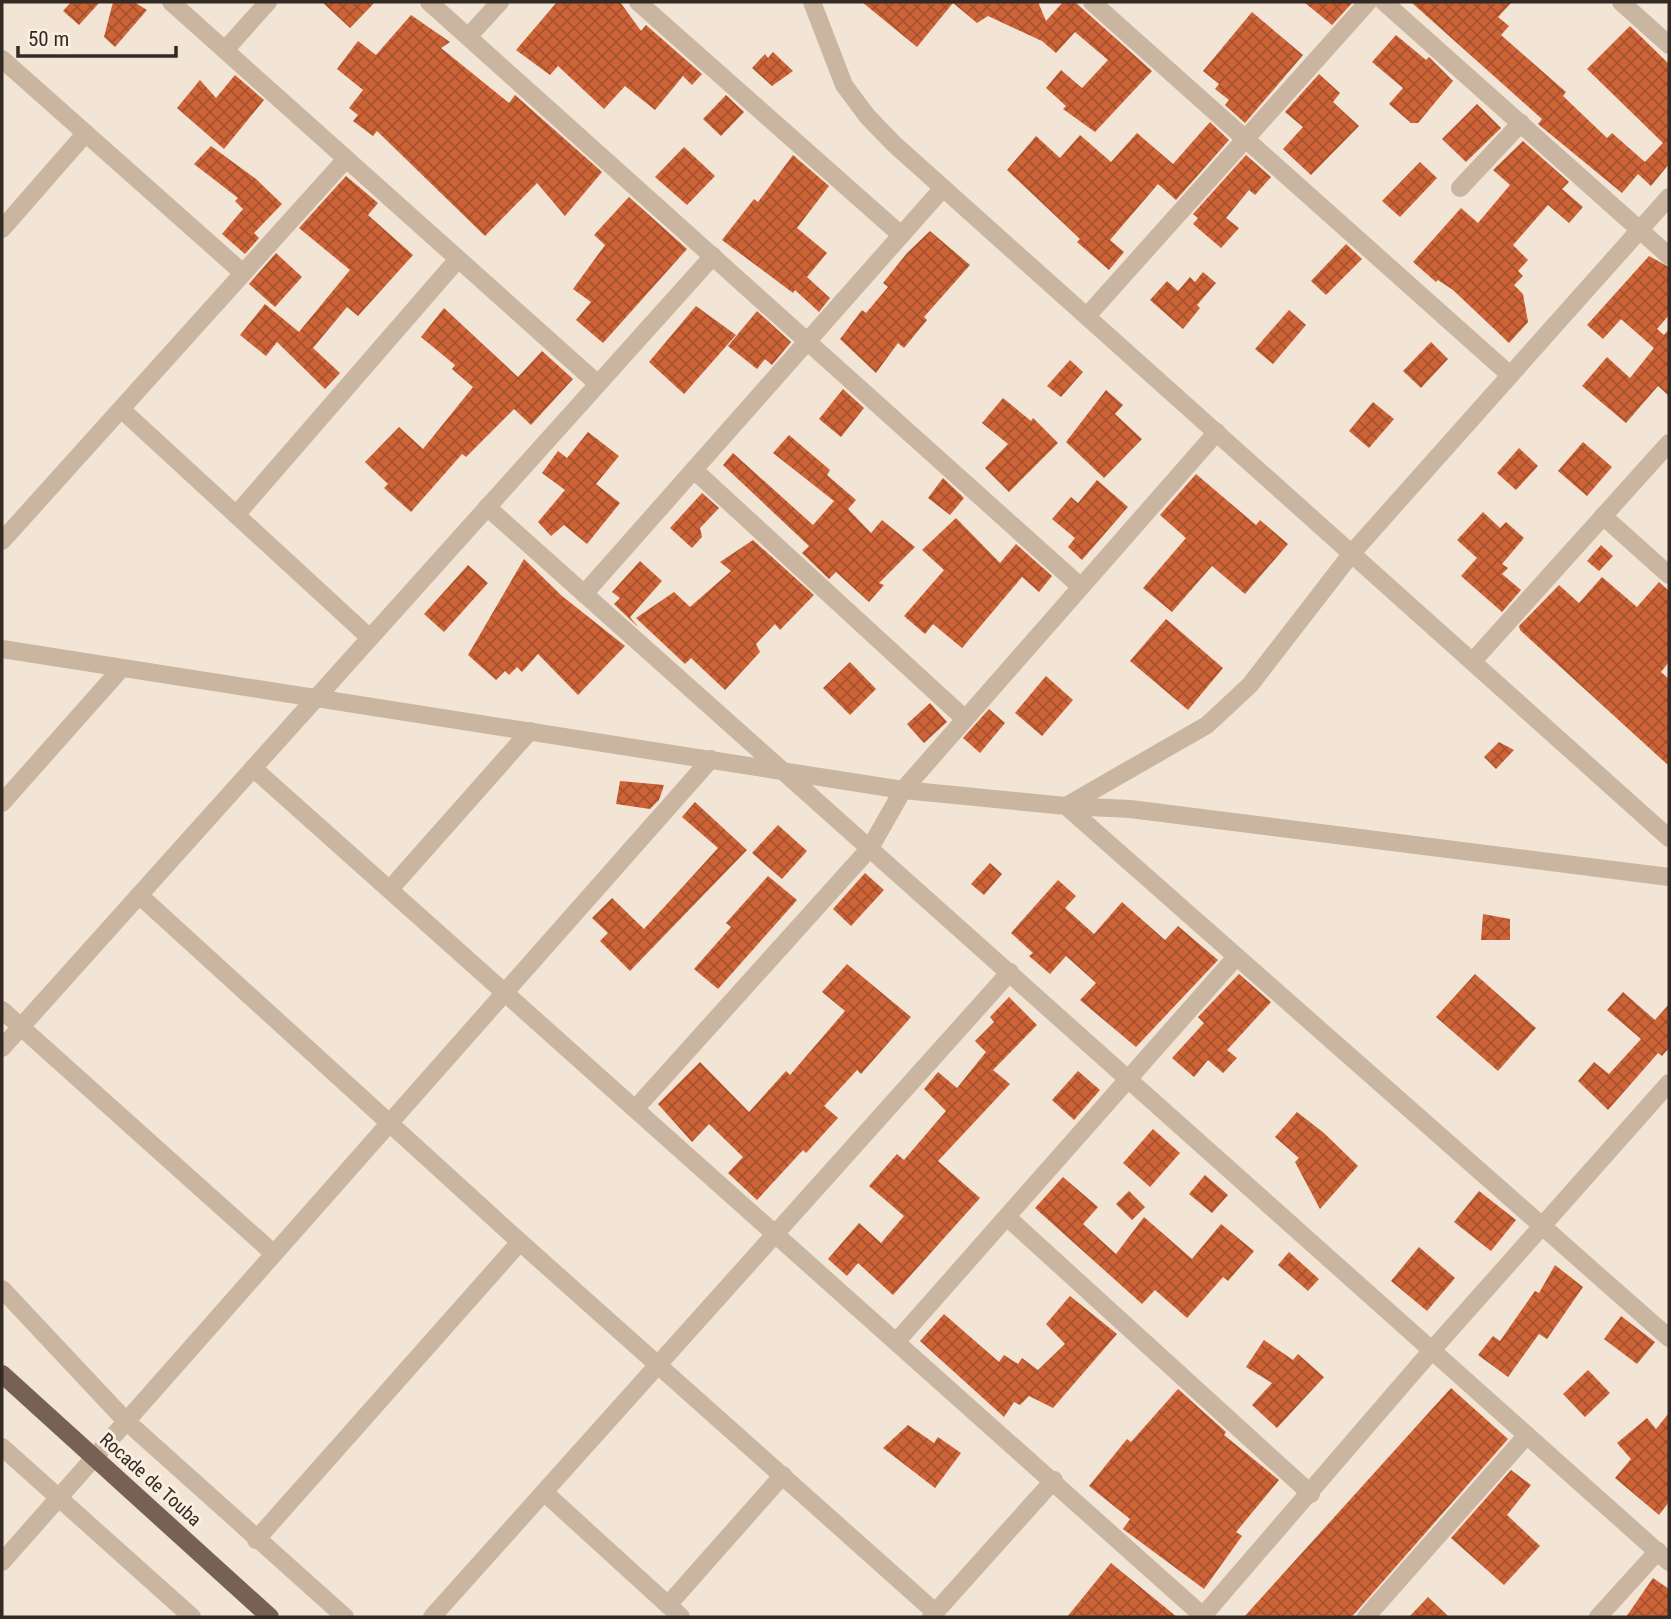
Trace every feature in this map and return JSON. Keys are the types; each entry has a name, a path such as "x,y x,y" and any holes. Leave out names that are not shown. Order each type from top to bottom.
{"main road":[{"name":"Rocade de Touba","path":"2,1374 270,1617"}],"street":[{"path":"171,2 598,384"},
{"path":"225,50 268,2"},
{"path":"429,2 1081,587"},
{"path":"468,37 500,2"},
{"path":"638,2 901,235"},
{"path":"813,2 844,85 876,125 1669,838"},
{"path":"1092,2 1510,375"},
{"path":"1087,316 1368,2"},
{"path":"1384,2 1669,256"},
{"path":"1621,2 1669,45"},
{"path":"2,59 243,273"},
{"path":"1460,188 1521,123"},
{"path":"2,229 85,134"},
{"path":"4,536 346,159"},
{"path":"584,594 943,188"},
{"path":"1066,806 1207,725 1250,685 1352,552 1669,197"},
{"path":"2,1048 713,257"},
{"path":"236,515 458,259"},
{"path":"121,409 370,638"},
{"path":"635,1109 870,848 903,790 1217,432"},
{"path":"1473,661 1604,516 1667,451"},
{"path":"694,470 965,719"},
{"path":"487,507 1663,1556 1598,1617"},
{"path":"1604,516 1669,575"},
{"path":"2,649 120,670 316,697 903,790 1066,806 1130,809 1669,877"},
{"path":"2,803 120,670"},
{"path":"390,890 530,731"},
{"path":"2,1562 58,1495 711,759"},
{"path":"253,768 1054,1480 1203,1617 1541,1227 1666,1094"},
{"path":"1066,806 1669,1338"},
{"path":"139,895 520,1242 783,1475 933,1615 1054,1480"},
{"path":"897,1341 1236,957"},
{"path":"432,1617 1010,972"},
{"path":"2,1010 274,1253"},
{"path":"1007,1217 1311,1494"},
{"path":"256,1540 520,1242"},
{"path":"2,1289 125,1420 345,1617"},
{"path":"1366,1617 1527,1435"},
{"path":"2,1447 192,1617"},
{"path":"545,1493 674,1611 783,1475"}],"building":[{"path":"71,2 100,2 79,25 63,11"},
{"path":"113,2 134,2 147,10 115,47 104,37"},
{"path":"322,2 375,2 350,28"},
{"path":"557,2 620,2 641,31 646,25 702,74 692,85 683,76 655,110 625,86 604,109 558,66 550,75 516,50"},
{"path":"862,2 1038,2 1046,21 1063,2 1075,2 1152,71 1095,132 1063,109 1066,106 1046,88 1061,70 1082,88 1108,60 1075,32 1056,53 1042,41 988,16 977,23 953,3 917,47"},
{"path":"1304,2 1353,2 1332,25"},
{"path":"1411,2 1512,2 1498,17 1509,26 1501,35 1566,92 1563,96 1607,138 1612,133 1645,162 1663,143 1587,69 1630,26 1669,64 1669,164 1651,186 1638,174 1622,193 1538,124 1542,119"},
{"path":"1252,12 1303,55 1245,123 1225,105 1229,100 1215,89 1219,84 1203,71"},
{"path":"411,15 450,42 441,48 509,103 515,95 602,172 565,216 537,183 485,236 377,131 373,136 353,121 358,115 349,108 363,90 337,69 358,41 376,55"},
{"path":"1396,35 1426,60 1429,57 1453,81 1418,123 1411,123 1389,104 1403,88 1372,62"},
{"path":"773,52 793,71 772,86 752,68 765,54 768,58"},
{"path":"1319,74 1340,93 1333,102 1359,126 1311,175 1283,149 1303,127 1285,112"},
{"path":"235,75 264,100 224,149 177,108 200,80 216,98"},
{"path":"726,95 744,112 721,136 703,119"},
{"path":"1477,104 1501,128 1466,162 1442,139"},
{"path":"1210,122 1229,140 1176,200 1158,184 1110,240 1124,252 1109,270 1077,242 1080,239 1007,170 1036,136 1060,158 1080,135 1111,162 1137,133 1173,164"},
{"path":"1523,141 1569,182 1562,189 1583,207 1569,223 1548,205 1513,245 1528,260 1518,271 1523,276 1514,285 1523,294 1528,322 1509,343 1453,290 1438,280 1436,282 1413,262 1461,208 1478,223 1510,185 1493,170"},
{"path":"211,146 256,179 282,204 254,233 259,238 245,254 222,234 243,209 235,201 238,198 194,164"},
{"path":"684,147 715,176 687,205 655,177"},
{"path":"793,155 829,186 797,228 827,253 807,277 830,298 819,312 795,290 793,293 722,240 754,199 758,202"},
{"path":"1246,155 1271,177 1255,195 1249,190 1226,218 1239,228 1221,248 1193,224 1198,218 1193,214"},
{"path":"1420,162 1437,178 1400,217 1382,201"},
{"path":"346,176 378,203 368,215 413,255 358,316 347,307 313,348 340,373 325,389 277,342 266,356 240,335 265,304 299,332 350,270 299,228"},
{"path":"629,197 687,249 603,343 576,320 591,302 573,289 605,245 594,235"},
{"path":"930,231 970,265 924,317 927,320 904,348 898,343 876,373 840,339 862,310 866,313 888,287 883,283 907,253"},
{"path":"1346,244 1362,259 1326,295 1311,281"},
{"path":"276,253 302,277 275,307 249,284"},
{"path":"1649,256 1669,267 1669,315 1657,329 1664,335 1669,329 1669,396 1658,386 1626,423 1582,386 1607,357 1630,378 1654,348 1621,319 1603,339 1587,325"},
{"path":"1203,272 1216,283 1197,305 1200,308 1183,329 1150,300 1167,281 1178,291 1190,277 1195,282"},
{"path":"696,306 736,335 684,394 649,362"},
{"path":"444,308 518,377 542,351 573,379 531,425 514,409 466,457 462,454 411,512 384,488 388,484 365,462 399,427 423,449 473,387 452,369 455,365 421,337"},
{"path":"1289,310 1306,325 1273,364 1255,349"},
{"path":"757,311 791,342 772,365 765,359 757,369 728,346"},
{"path":"1431,342 1448,359 1421,388 1403,371"},
{"path":"1070,360 1083,372 1061,397 1047,386"},
{"path":"843,389 864,408 841,437 819,419"},
{"path":"1106,390 1123,405 1115,414 1142,439 1104,478 1066,442"},
{"path":"1003,398 1031,421 1033,418 1058,443 1009,492 985,468 1008,444 982,423"},
{"path":"1373,402 1394,419 1369,448 1349,431"},
{"path":"588,432 619,456 596,484 620,503 587,544 564,525 551,536 538,522 565,490 542,473 558,451 567,458"},
{"path":"789,435 830,470 827,475 856,500 848,509 871,533 882,520 915,547 879,583 884,585 869,602 836,572 829,579 802,553 809,546 723,465 733,453 813,525 834,501 773,453"},
{"path":"1583,442 1612,467 1587,496 1558,471"},
{"path":"1519,448 1538,466 1516,490 1497,473"},
{"path":"1196,474 1256,525 1260,520 1288,544 1245,594 1212,566 1172,612 1143,588 1186,538 1160,515"},
{"path":"943,478 964,498 950,515 928,498"},
{"path":"1097,480 1128,507 1082,560 1068,547 1075,538 1052,519 1071,497 1078,503"},
{"path":"702,493 719,508 700,528 702,537 692,548 670,528"},
{"path":"1483,512 1500,528 1506,522 1524,538 1502,564 1508,568 1502,574 1521,590 1502,612 1461,576 1477,558 1457,540"},
{"path":"956,518 1000,563 1016,544 1052,576 1039,592 1022,577 962,648 933,624 925,634 904,616 944,570 922,550"},
{"path":"753,540 814,595 780,630 775,624 756,644 760,652 725,690 691,658 685,664 636,618 674,592 690,607 731,571 720,562"},
{"path":"1601,545 1613,556 1599,571 1587,561"},
{"path":"524,559 562,596 625,646 578,695 538,654 522,672 517,667 509,675 505,671 496,680 468,655"},
{"path":"640,561 662,581 630,617 638,627 614,604 620,598 612,592"},
{"path":"468,565 488,583 444,632 424,614"},
{"path":"1602,577 1637,607 1659,582 1669,591 1669,662 1661,672 1669,679 1669,766 1520,630 1519,626 1559,585 1579,603"},
{"path":"1166,619 1223,668 1188,710 1130,661"},
{"path":"850,662 876,689 850,715 823,688"},
{"path":"1046,676 1073,700 1042,736 1015,713"},
{"path":"930,703 947,722 924,743 907,724"},
{"path":"989,709 1005,723 980,753 963,738"},
{"path":"1499,742 1514,750 1496,769 1484,757"},
{"path":"620,781 664,785 659,800 650,809 616,804"},
{"path":"695,802 747,850 630,971 600,941 608,933 592,918 612,898 644,929 718,848 682,817"},
{"path":"778,825 807,851 782,879 752,853"},
{"path":"990,863 1002,874 984,895 971,884"},
{"path":"865,873 884,890 851,926 833,909"},
{"path":"768,876 797,900 718,989 694,969 731,927 726,923"},
{"path":"1058,880 1076,896 1065,908 1094,934 1122,902 1165,940 1178,926 1218,960 1136,1047 1080,1000 1096,983 1066,956 1050,974 1029,956 1033,953 1011,933"},
{"path":"1483,914 1510,919 1510,940 1481,940"},
{"path":"847,964 911,1017 861,1074 857,1070 824,1106 838,1118 806,1153 803,1150 757,1200 728,1173 743,1157 709,1124 692,1142 658,1104 700,1062 749,1112 786,1071 790,1075 845,1011 822,992"},
{"path":"1239,974 1271,1002 1227,1050 1237,1058 1223,1073 1208,1060 1194,1077 1172,1058 1204,1023 1198,1017"},
{"path":"1475,974 1536,1028 1498,1071 1436,1017"},
{"path":"1623,992 1655,1020 1669,1004 1669,1048 1662,1056 1658,1053 1608,1110 1578,1081 1594,1062 1609,1074 1641,1039 1607,1010"},
{"path":"1009,997 1037,1025 993,1070 1010,1084 938,1161 980,1198 893,1295 858,1263 847,1276 828,1259 859,1223 881,1243 904,1216 869,1186 897,1154 904,1160 946,1111 924,1089 938,1072 957,1088 986,1052 975,1041 994,1022 990,1017"},
{"path":"1078,1071 1100,1090 1074,1120 1052,1100"},
{"path":"1297,1112 1324,1133 1358,1166 1320,1209 1295,1162 1299,1158 1275,1137"},
{"path":"1153,1129 1180,1153 1150,1187 1123,1163"},
{"path":"1205,1175 1228,1195 1212,1213 1189,1194"},
{"path":"1063,1177 1098,1207 1083,1224 1116,1254 1144,1217 1192,1259 1221,1224 1254,1251 1228,1281 1223,1277 1187,1318 1155,1290 1142,1304 1035,1208"},
{"path":"1129,1191 1145,1207 1132,1220 1116,1204"},
{"path":"1479,1191 1516,1220 1491,1251 1454,1222"},
{"path":"1419,1247 1455,1278 1427,1311 1391,1281"},
{"path":"1289,1252 1319,1279 1308,1291 1278,1265"},
{"path":"1555,1265 1583,1287 1547,1339 1539,1334 1508,1377 1478,1355 1493,1336 1500,1341 1535,1291 1539,1293"},
{"path":"1070,1296 1117,1334 1053,1408 1029,1396 1020,1405 1014,1402 1004,1417 920,1341 944,1314 999,1362 1004,1355 1018,1364 1022,1358 1038,1370 1065,1344 1046,1324"},
{"path":"1621,1316 1655,1342 1637,1364 1604,1339"},
{"path":"1264,1340 1293,1360 1298,1354 1324,1377 1277,1428 1252,1405 1272,1383 1246,1367"},
{"path":"1588,1370 1610,1393 1585,1417 1563,1394"},
{"path":"1451,1388 1508,1439 1356,1612 1351,1617 1244,1617"},
{"path":"1178,1389 1226,1432 1224,1435 1279,1480 1236,1532 1242,1536 1204,1589 1123,1529 1130,1519 1089,1486 1127,1439 1131,1442"},
{"path":"1669,1413 1669,1502 1659,1515 1615,1478 1631,1459 1617,1443 1647,1418 1656,1429"},
{"path":"908,1425 934,1443 938,1437 961,1453 935,1488 883,1448"},
{"path":"1511,1470 1531,1485 1507,1515 1540,1546 1504,1585 1451,1538"},
{"path":"1111,1563 1177,1617 1067,1617"},
{"path":"1653,1578 1669,1589 1669,1617 1626,1617"},
{"path":"1428,1597 1449,1617 1409,1617"}]}
